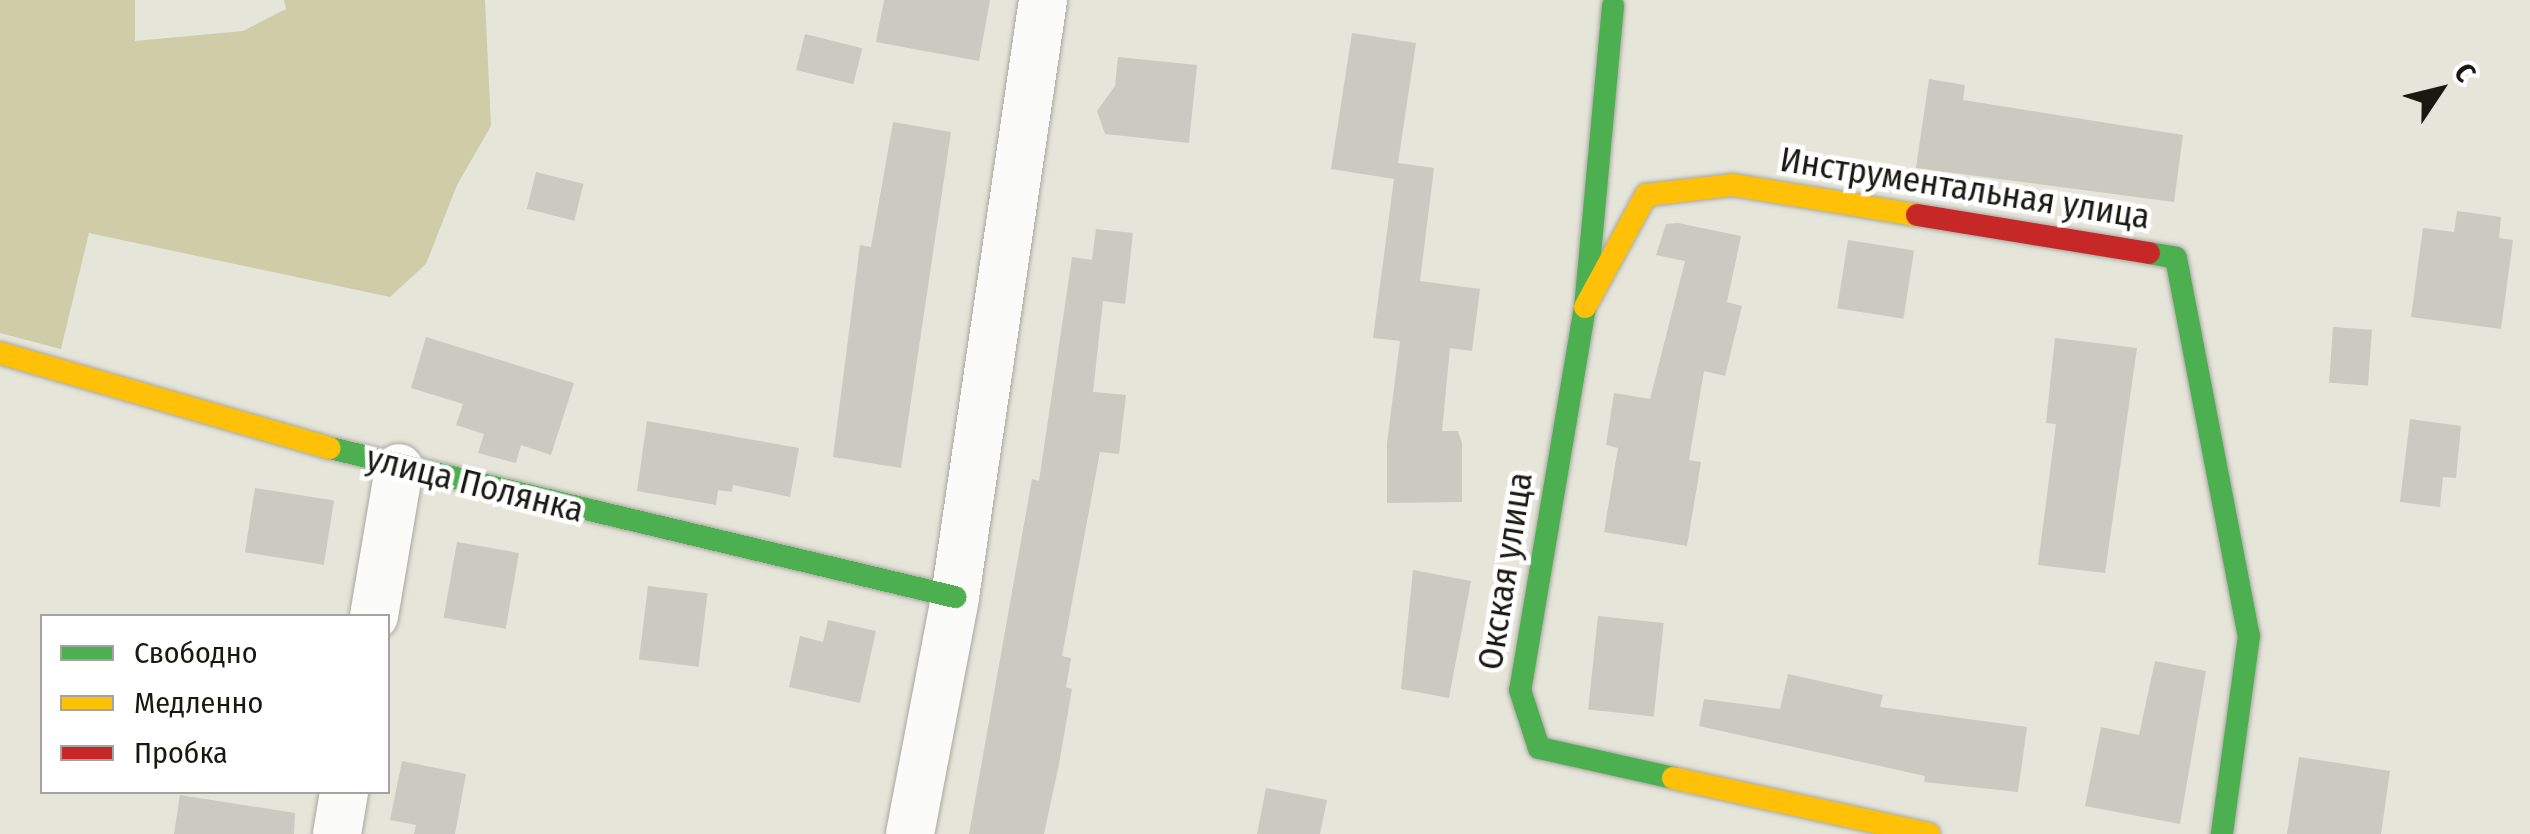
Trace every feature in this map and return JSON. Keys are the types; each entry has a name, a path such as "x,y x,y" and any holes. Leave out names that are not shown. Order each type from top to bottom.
{"street":[{"path":"910,834 955,597 1043,0"},
{"name":"Окская улица","path":"1612,6 1585,307 1520,690 1539,748 1929,834"},
{"name":"Инструментальная улица","path":"1585,307 1646,195 1734,185 2176,258 2249,636 2222,834"},
{"name":"улица Полянка","path":"0,353 399,468 955,597"},
{"path":"374,614 399,468"},
{"path":"337,834 344,794"}],"green space":[{"path":"0,0 135,0 135,41 243,31 286,9 284,0 485,0 491,126 457,185 426,264 390,297 89,233 61,349 0,333"}],"building":[{"path":"884,0 990,0 979,61 876,42"},
{"path":"1352,33 1416,43 1398,163 1434,168 1420,281 1480,289 1472,351 1450,348 1442,431 1458,431 1462,443 1462,502 1387,503 1387,443 1400,341 1373,338 1394,179 1331,169"},
{"path":"805,34 862,48 853,84 796,70"},
{"path":"1118,57 1197,65 1189,143 1105,134 1097,111 1115,86"},
{"path":"1929,79 1965,85 1963,100 2183,135 2174,202 1916,168"},
{"path":"893,122 951,132 901,468 833,457 860,245 871,247"},
{"path":"536,172 584,184 574,221 527,209"},
{"path":"2457,211 2501,217 2499,238 2513,240 2501,329 2411,317 2423,228 2454,232"},
{"path":"1666,224 1741,236 1727,302 1742,306 1725,376 1704,371 1689,460 1701,462 1687,546 1604,532 1618,448 1606,445 1614,393 1650,399 1685,261 1656,255"},
{"path":"1096,229 1133,233 1125,304 1103,301 1093,392 1126,395 1119,454 1100,452 1062,656 1071,658 1066,687 1072,689 1059,764 1044,834 969,834 1032,479 1039,481 1072,257 1092,260"},
{"path":"1848,240 1914,250 1903,319 1837,308"},
{"path":"2333,327 2372,330 2368,386 2329,383"},
{"path":"426,337 574,383 551,455 521,445 516,463 478,453 484,434 456,425 463,404 411,388"},
{"path":"2055,338 2137,348 2105,573 2038,565 2056,424 2046,423"},
{"path":"2410,419 2461,426 2456,478 2443,477 2440,507 2400,502"},
{"path":"647,421 799,448 790,497 733,485 732,492 718,490 716,505 637,491"},
{"path":"255,488 334,501 324,565 245,552"},
{"path":"457,542 519,553 506,629 444,618"},
{"path":"1413,570 1471,581 1449,698 1401,689"},
{"path":"648,586 708,593 699,667 639,659"},
{"path":"1598,616 1664,623 1654,716 1588,709"},
{"path":"828,620 876,631 860,703 789,687 800,636 823,642"},
{"path":"2155,661 2206,671 2180,824 2085,806 2101,727 2139,735"},
{"path":"1788,674 1883,695 1880,707 2027,727 2018,792 1924,782 1925,776 1699,726 1704,699 1780,709"},
{"path":"2299,757 2390,771 2381,834 2287,834"},
{"path":"402,761 466,774 455,834 414,834 416,825 390,820"},
{"path":"1266,788 1327,800 1320,834 1257,834"},
{"path":"180,795 295,813 294,834 174,834"}],"traffic: fast":[{"path":"1613,6 1585,307 1520,690 1539,748 1673,778"},
{"path":"2149,253 2176,258 2249,636 2222,834"},
{"path":"330,448 955,597"}],"traffic: slow":[{"path":"1585,307 1646,195 1733,185 1917,215"},
{"path":"0,353 330,448"},
{"path":"1673,778 1929,834"}],"traffic: jam":[{"path":"1917,215 2149,253"}]}
